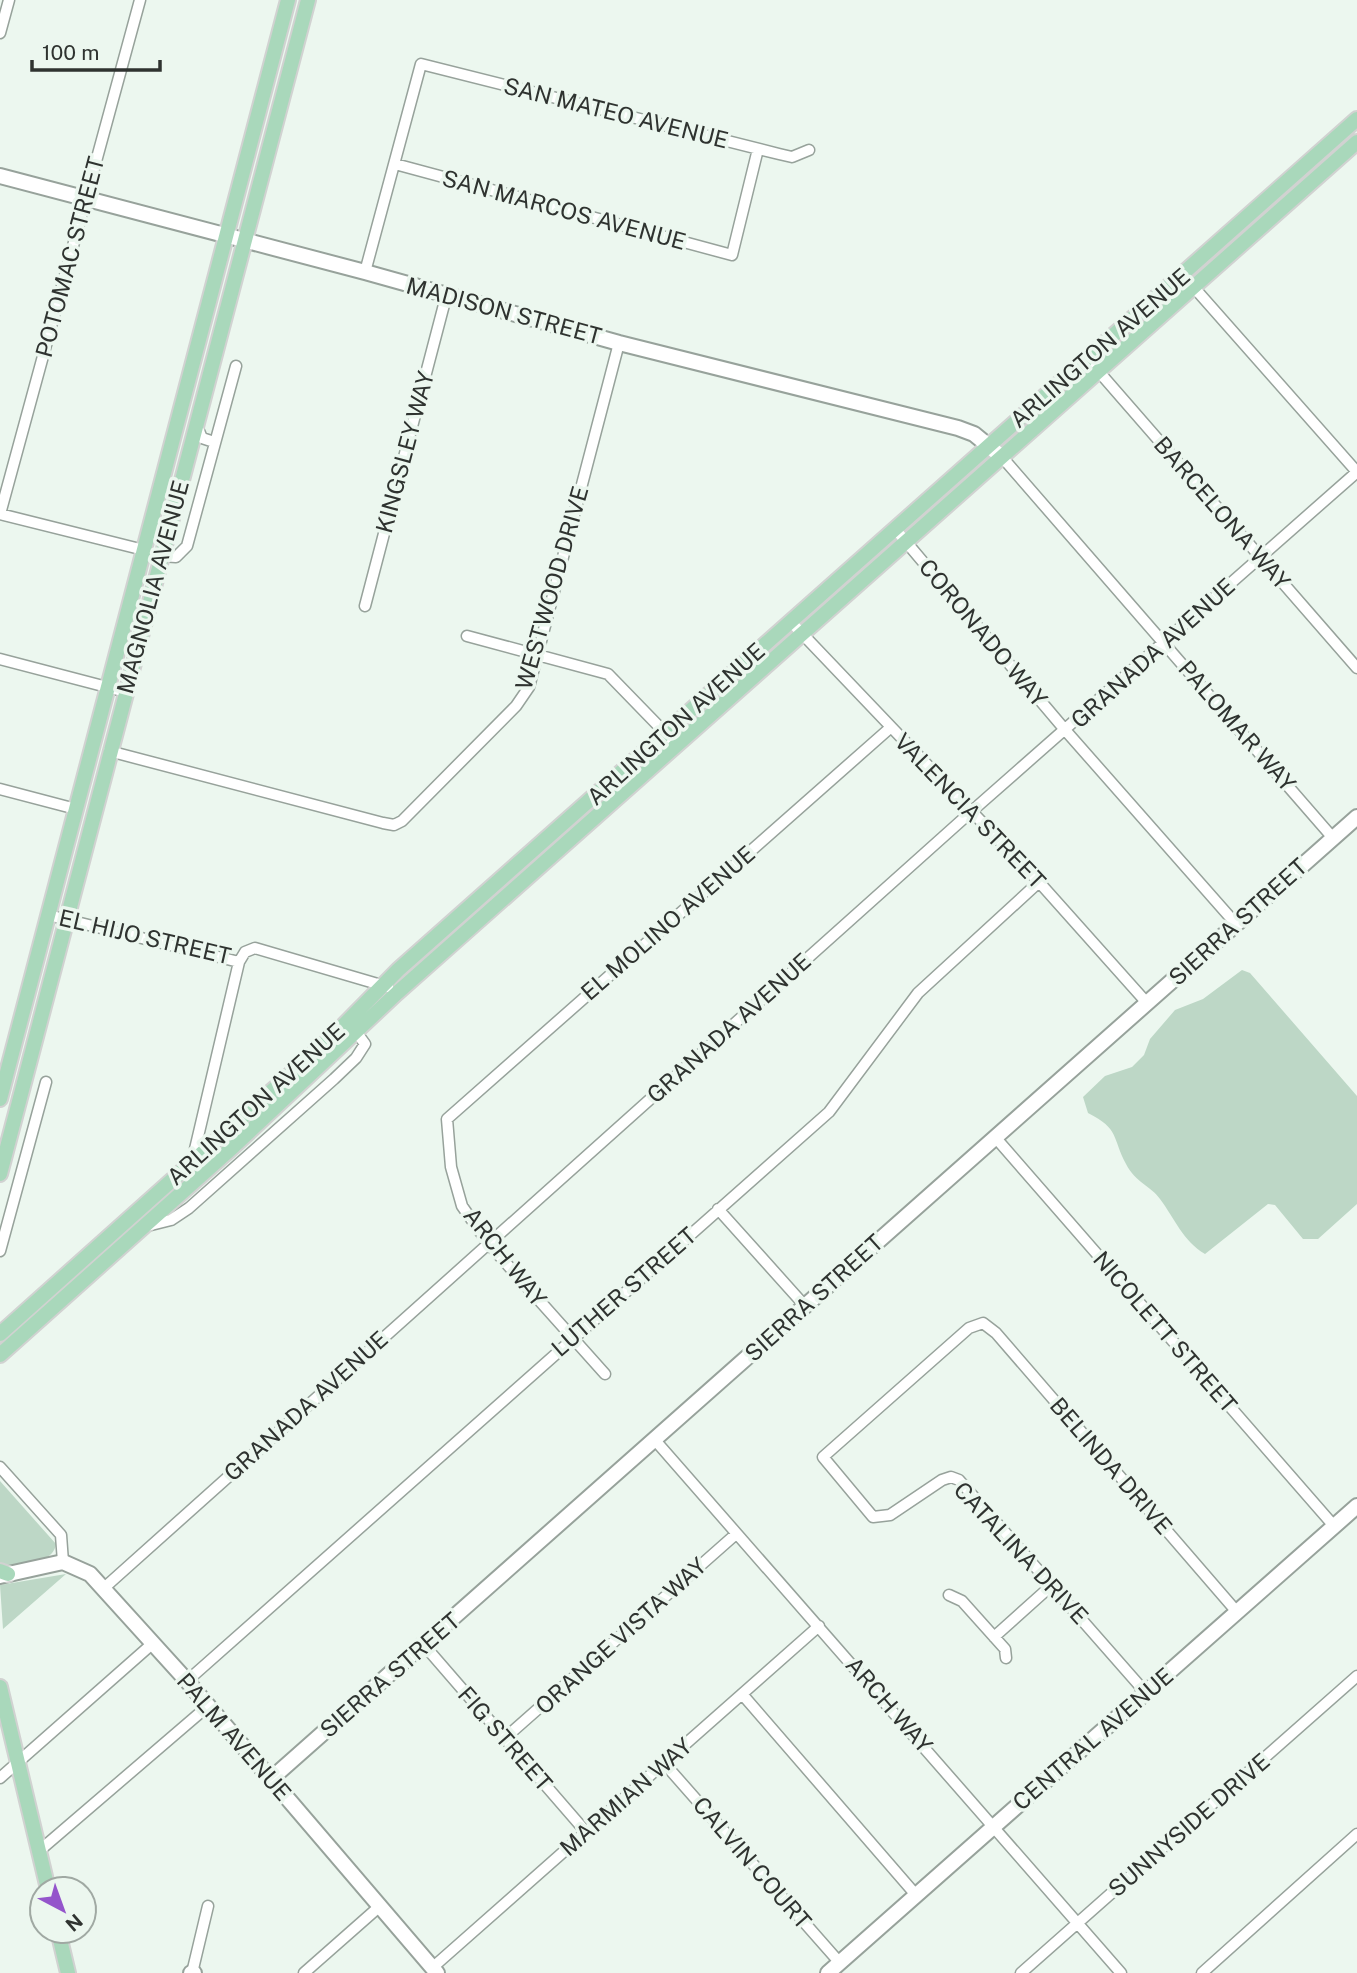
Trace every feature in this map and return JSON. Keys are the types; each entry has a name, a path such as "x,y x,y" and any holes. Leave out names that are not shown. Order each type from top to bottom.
{"main road":[{"name":"MAGNOLIA AVENUE","path":"0,1099 288,0"},
{"name":"MAGNOLIA AVENUE","path":"0,1174 308,0"},
{"name":"ARLINGTON AVENUE","path":"0,1334 331,1037 383,984 791,622 1002,457 1099,371 1188,280 1357,119"},
{"name":"ARLINGTON AVENUE","path":"0,1355 234,1146 397,993 802,634 989,446 1087,358 1188,280 1357,142"},
{"path":"0,1687 45,1875"},
{"path":"61,1945 68,1973"}],"street":[{"path":"0,33 9,0"},
{"name":"POTOMAC STREET","path":"0,514 140,0"},
{"name":"SAN MATEO AVENUE","path":"395,164 421,64 792,157 809,150"},
{"name":"SAN MARCOS AVENUE","path":"395,164 733,255 758,149"},
{"path":"365,272 395,164"},
{"name":"MADISON STREET","path":"0,176 365,272 446,297 619,343 958,428 974,434 1002,457"},
{"path":"1188,280 1357,472"},
{"name":"KINGSLEY WAY","path":"365,606 446,297"},
{"name":"WESTWOOD DRIVE","path":"109,751 394,825 516,706 529,687 619,343"},
{"name":"BARCELONA WAY","path":"1087,358 1357,668"},
{"path":"161,556 176,557 187,545 236,366"},
{"path":"196,423 202,438 214,442"},
{"name":"PALOMAR WAY","path":"1002,457 1166,642 1333,838"},
{"name":"GRANADA AVENUE","path":"104,1588 972,811 1357,472"},
{"path":"0,514 144,550"},
{"name":"CORONADO WAY","path":"901,536 1066,731 1236,924"},
{"name":"VALENCIA STREET","path":"791,622 1039,882 1147,1003"},
{"path":"467,636 608,674 676,744"},
{"path":"0,659 126,692"},
{"name":"EL MOLINO AVENUE","path":"447,1119 890,728"},
{"path":"0,789 76,809"},
{"name":"SIERRA STREET","path":"271,1779 1357,817"},
{"name":"LUTHER STREET","path":"187,1681 829,1112 918,993 1039,882"},
{"name":"EL HIJO STREET","path":"48,915 239,962 245,952 255,948 383,984 397,993"},
{"path":"192,1162 239,962"},
{"path":"144,1227 171,1220 245,1158 356,1058 365,1044 357,1033"},
{"path":"0,1251 46,1082"},
{"name":"ARCH WAY","path":"447,1119 451,1167 463,1206 488,1243 605,1374"},
{"name":"NICOLETT STREET","path":"995,1137 1334,1526"},
{"path":"234,1146 245,1158"},
{"path":"718,1209 805,1306"},
{"name":"CATALINA DRIVE","path":"983,1323 969,1328 823,1457 873,1517 890,1515 942,1480 951,1477 959,1480 1146,1693"},
{"name":"BELINDA DRIVE","path":"983,1323 996,1333 1237,1612"},
{"name":"ARCH WAY","path":"654,1439 1121,1973"},
{"path":"0,1467 61,1535 62,1562 3,1573"},
{"name":"CENTRAL AVENUE","path":"828,1973 1357,1506"},
{"name":"ORANGE VISTA WAY","path":"505,1738 736,1534"},
{"name":"PALM AVENUE","path":"62,1562 90,1574 104,1588 435,1970"},
{"path":"994,1637 1052,1586"},
{"path":"949,1595 962,1601 1005,1649 1006,1658"},
{"name":"MARMIAN WAY","path":"435,1970 819,1626"},
{"path":"0,1778 152,1644"},
{"name":"FIG STREET","path":"425,1645 586,1832"},
{"name":"SUNNYSIDE DRIVE","path":"1021,1973 1357,1676"},
{"path":"742,1694 916,1895"},
{"path":"39,1851 208,1706"},
{"name":"CALVIN COURT","path":"664,1763 840,1963"},
{"path":"1202,1973 1357,1834"},
{"path":"192,1973 208,1906"},
{"path":"304,1973 380,1906"}],"green space":[{"path":"1242,970 1250,973 1357,1096 1357,1204 1318,1239 1303,1239 1275,1205 1268,1204 1205,1254 1185,1236 1156,1195 1130,1170 1114,1135 1105,1124 1088,1113 1083,1097 1105,1076 1132,1067 1144,1055 1150,1039 1175,1010 1203,999"},
{"path":"0,1481 56,1544 49,1556 24,1565 0,1564"},
{"path":"66,1574 3,1629 0,1585"}]}
